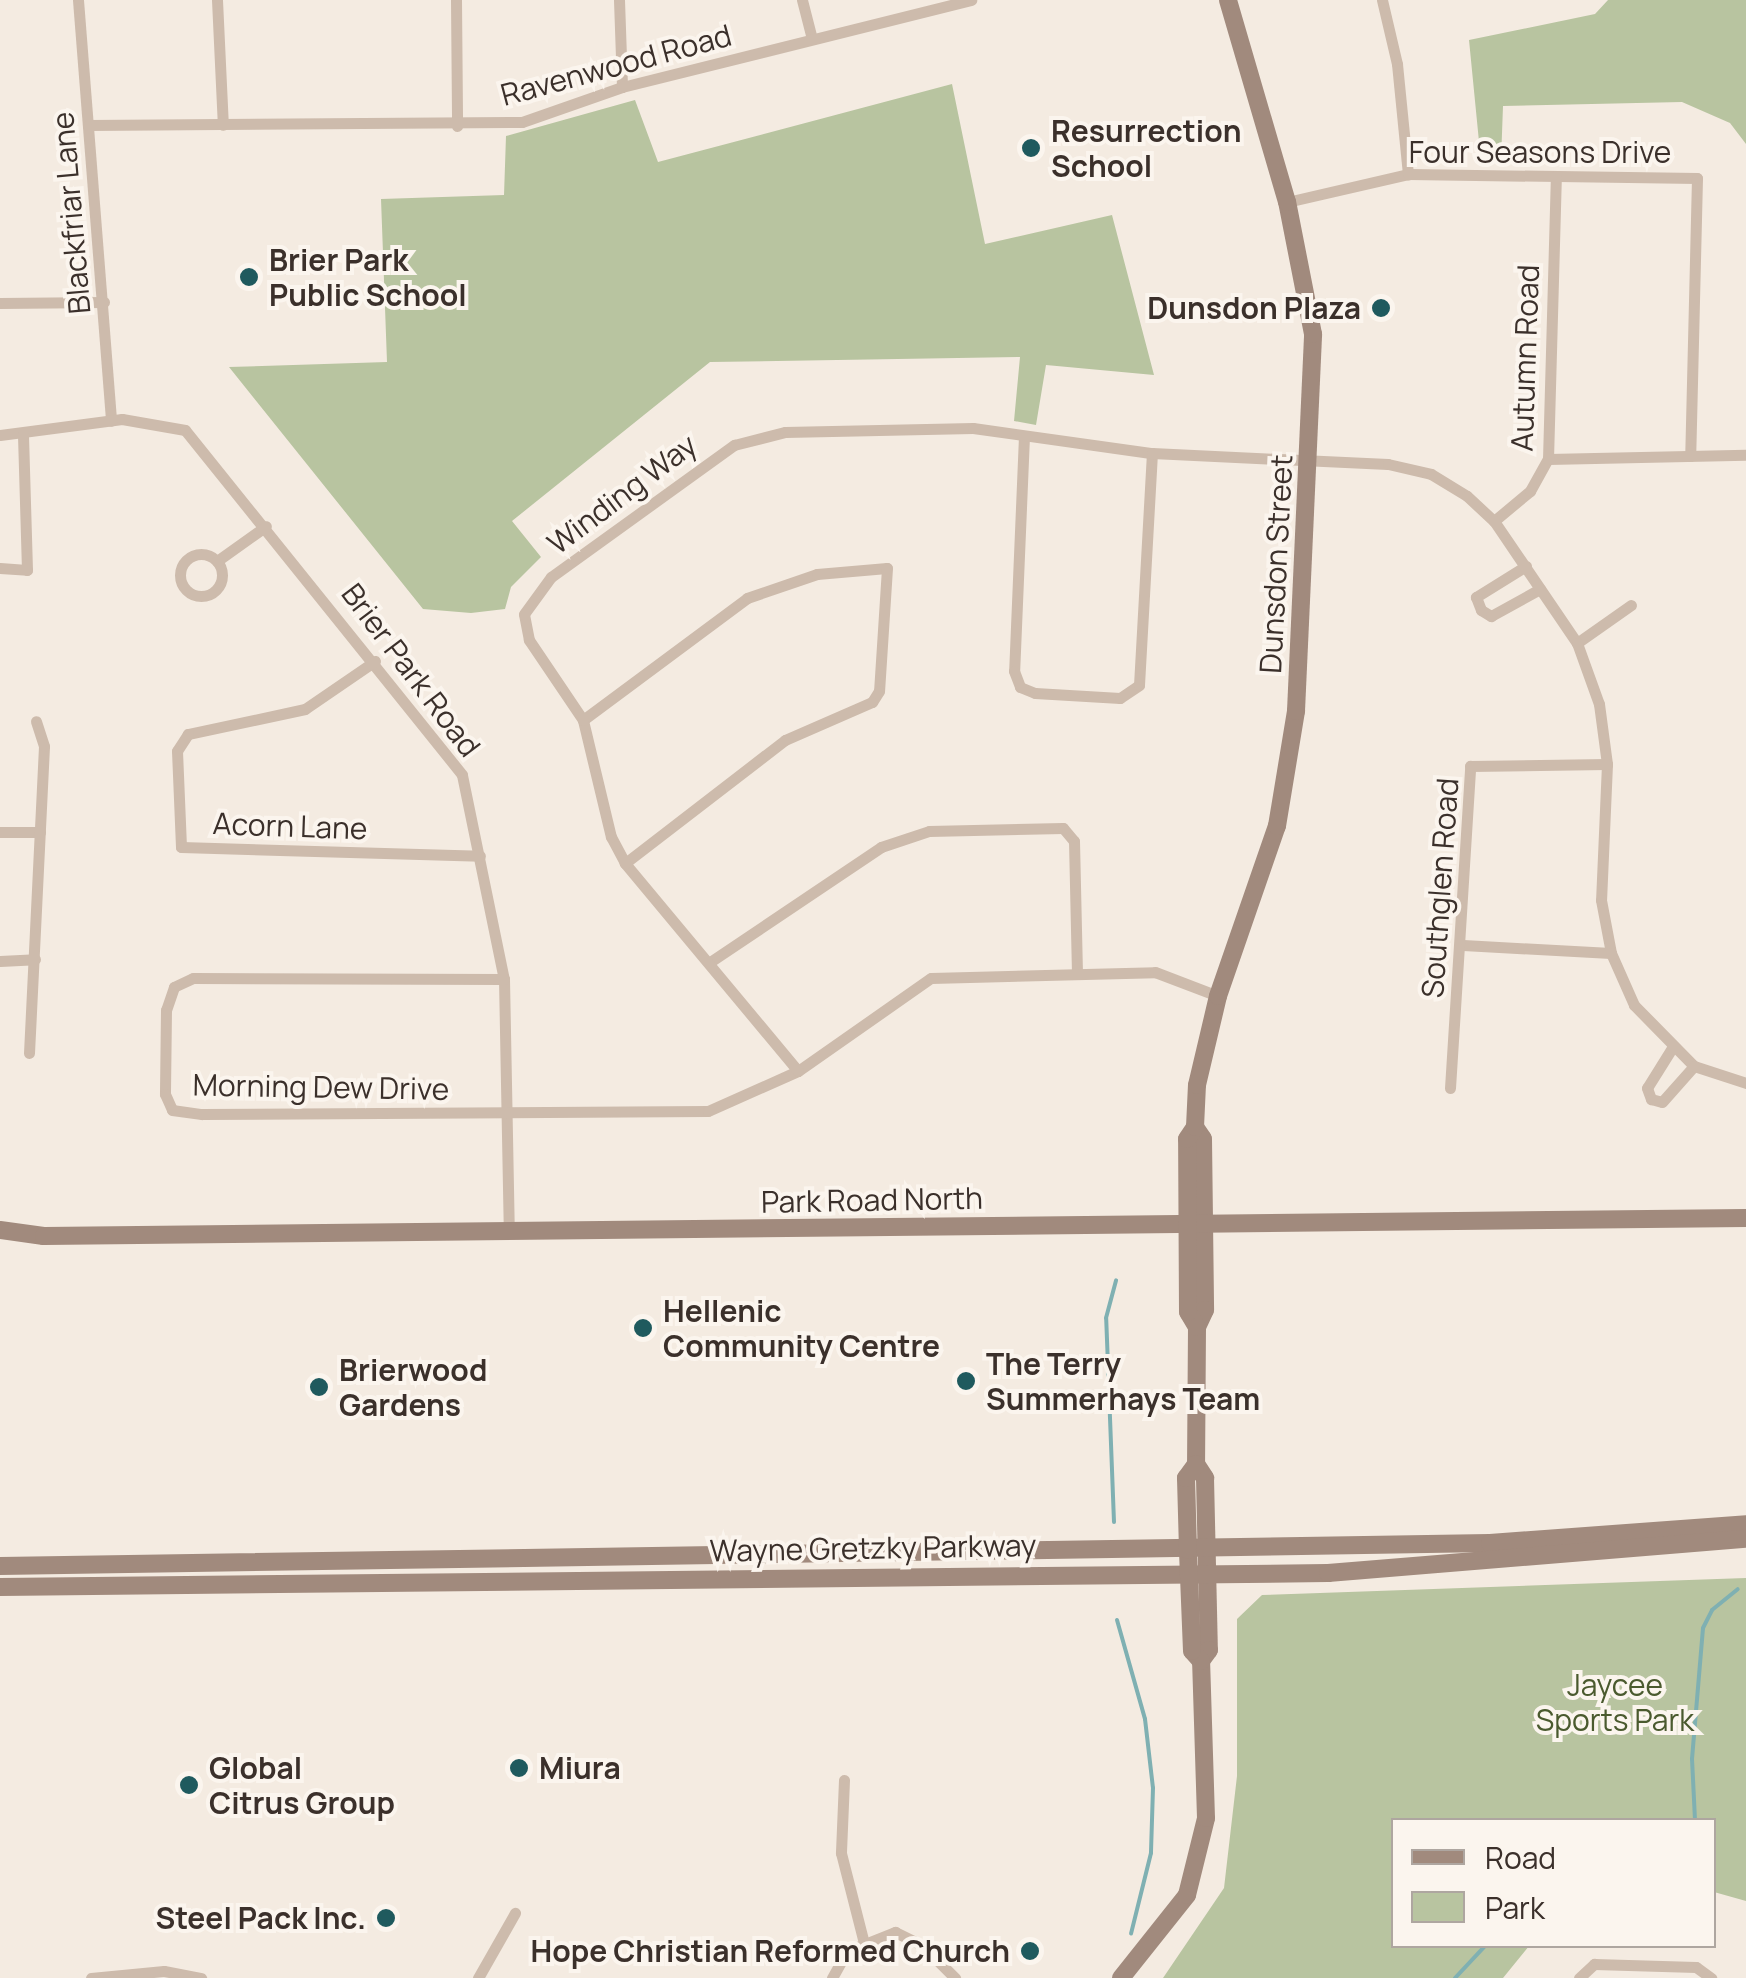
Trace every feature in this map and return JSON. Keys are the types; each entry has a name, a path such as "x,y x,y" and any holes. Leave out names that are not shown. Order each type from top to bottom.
{"main road":[{"name":"Dunsdon Street","path":"1120,1978 1187,1895 1200,1858 1207,1763 1201,1661 1192,1650 1205,1478 1196,1464 1198,1327 1205,1310 1193,1224 1203,1139 1195,1127 1197,1084 1218,996 1280,807 1296,711 1313,334 1287,202 1228,0"},
{"name":"Park Road North","path":"0,1230 44,1236 1746,1218"},
{"name":"Wayne Gretzky Parkway","path":"0,1566 1490,1543 1746,1524"},
{"name":"Wayne Gretzky Parkway","path":"0,1587 1328,1573 1746,1539"}],"street":[{"name":"Blackfriar Lane","path":"78,0 111,421"},
{"path":"218,0 223,125"},
{"path":"456,0 457,126"},
{"path":"619,0 622,86"},
{"path":"802,0 812,39"},
{"name":"Ravenwood Road","path":"88,125 457,126 522,122 622,86 967,0"},
{"path":"1382,0 1397,64 1408,174"},
{"name":"Four Seasons Drive","path":"1287,202 1408,174 1697,178 1690,456"},
{"name":"Autumn Road","path":"1494,521 1530,491 1548,459 1556,176"},
{"path":"0,304 104,302"},
{"name":"Brier Park Road","path":"0,435 111,421 184,430 375,660 462,775 504,980 509,1232"},
{"name":"Winding Way","path":"798,1072 626,863 611,836 584,720 524,632 527,605 551,577 704,461 734,445 785,432 973,428 1152,453 1309,460 1431,474 1494,521 1577,643 1600,704 1606,764 1601,900 1611,953 1634,1005 1672,1048 1694,1066"},
{"path":"0,568 28,570 23,434"},
{"path":"1024,436 1014,671 1020,687 1036,694 1120,698 1139,686 1152,453"},
{"path":"1548,459 1746,456"},
{"path":"216,561 266,526"},
{"path":"1526,566 1476,596 1481,610 1491,616 1540,588"},
{"path":"584,720 748,598 817,574 887,568 878,692 872,702 785,740 626,863"},
{"path":"1577,643 1631,605"},
{"name":"Acorn Lane","path":"375,660 306,709 188,734 177,752 180,848 480,856"},
{"path":"29,1053 44,746 36,721"},
{"name":"Southglen Road","path":"1450,1088 1462,946 1470,766 1606,764"},
{"path":"710,962 881,847 930,832 1063,828 1074,842 1077,971"},
{"path":"0,832 40,832"},
{"path":"1462,946 1611,953"},
{"path":"0,961 35,959"},
{"path":"507,1114 708,1111 798,1072 931,978 1077,971 1155,972 1218,996"},
{"name":"Morning Dew Drive","path":"504,980 194,978 174,987 166,1010 165,1094 172,1110 202,1114 507,1114"},
{"path":"1672,1048 1647,1088 1650,1100 1662,1102 1694,1066 1746,1083"},
{"path":"844,1780 841,1853 863,1939"},
{"path":"478,1978 515,1913"},
{"path":"832,1978 846,1950 863,1939 895,1932 922,1945 955,1978"},
{"path":"1578,1978 1594,1964 1696,1967 1710,1978"},
{"path":"91,1978 164,1970 201,1978"}],"green space":[{"path":"1608,0 1746,0 1746,144 1730,123 1682,102 1503,106 1501,161 1481,162 1469,40 1595,14"},
{"path":"952,84 985,244 1112,215 1154,375 1046,365 1036,425 1014,421 1020,357 710,362 512,521 541,557 511,587 505,609 471,613 423,609 229,367 387,362 381,199 504,195 506,136 635,100 658,162"},
{"name":"Jaycee Sports Park","path":"1746,1578 1746,1901 1716,1893 1716,1818 1391,1818 1391,1948 1527,1948 1503,1978 1163,1978 1224,1888 1237,1776 1237,1619 1262,1595"}],"waterway":[{"path":"1114,1522 1106,1318 1116,1280"},
{"path":"1695,1818 1692,1759 1703,1628 1712,1610 1738,1589"},
{"path":"1117,1620 1145,1719 1153,1788 1151,1853 1131,1934"},
{"path":"1455,1978 1483,1948"}],"place":[{"name":"Resurrection School","path":"1031,148"},
{"name":"Brier Park Public School","path":"249,277"},
{"name":"Dunsdon Plaza","path":"1381,308"},
{"name":"Hellenic Community Centre","path":"643,1328"},
{"name":"The Terry Summerhays Team","path":"966,1381"},
{"name":"Brierwood Gardens","path":"319,1387"},
{"name":"Miura","path":"519,1768"},
{"name":"Global Citrus Group","path":"189,1785"},
{"name":"Steel Pack Inc.","path":"386,1918"},
{"name":"Hope Christian Reformed Church","path":"1030,1951"}]}
